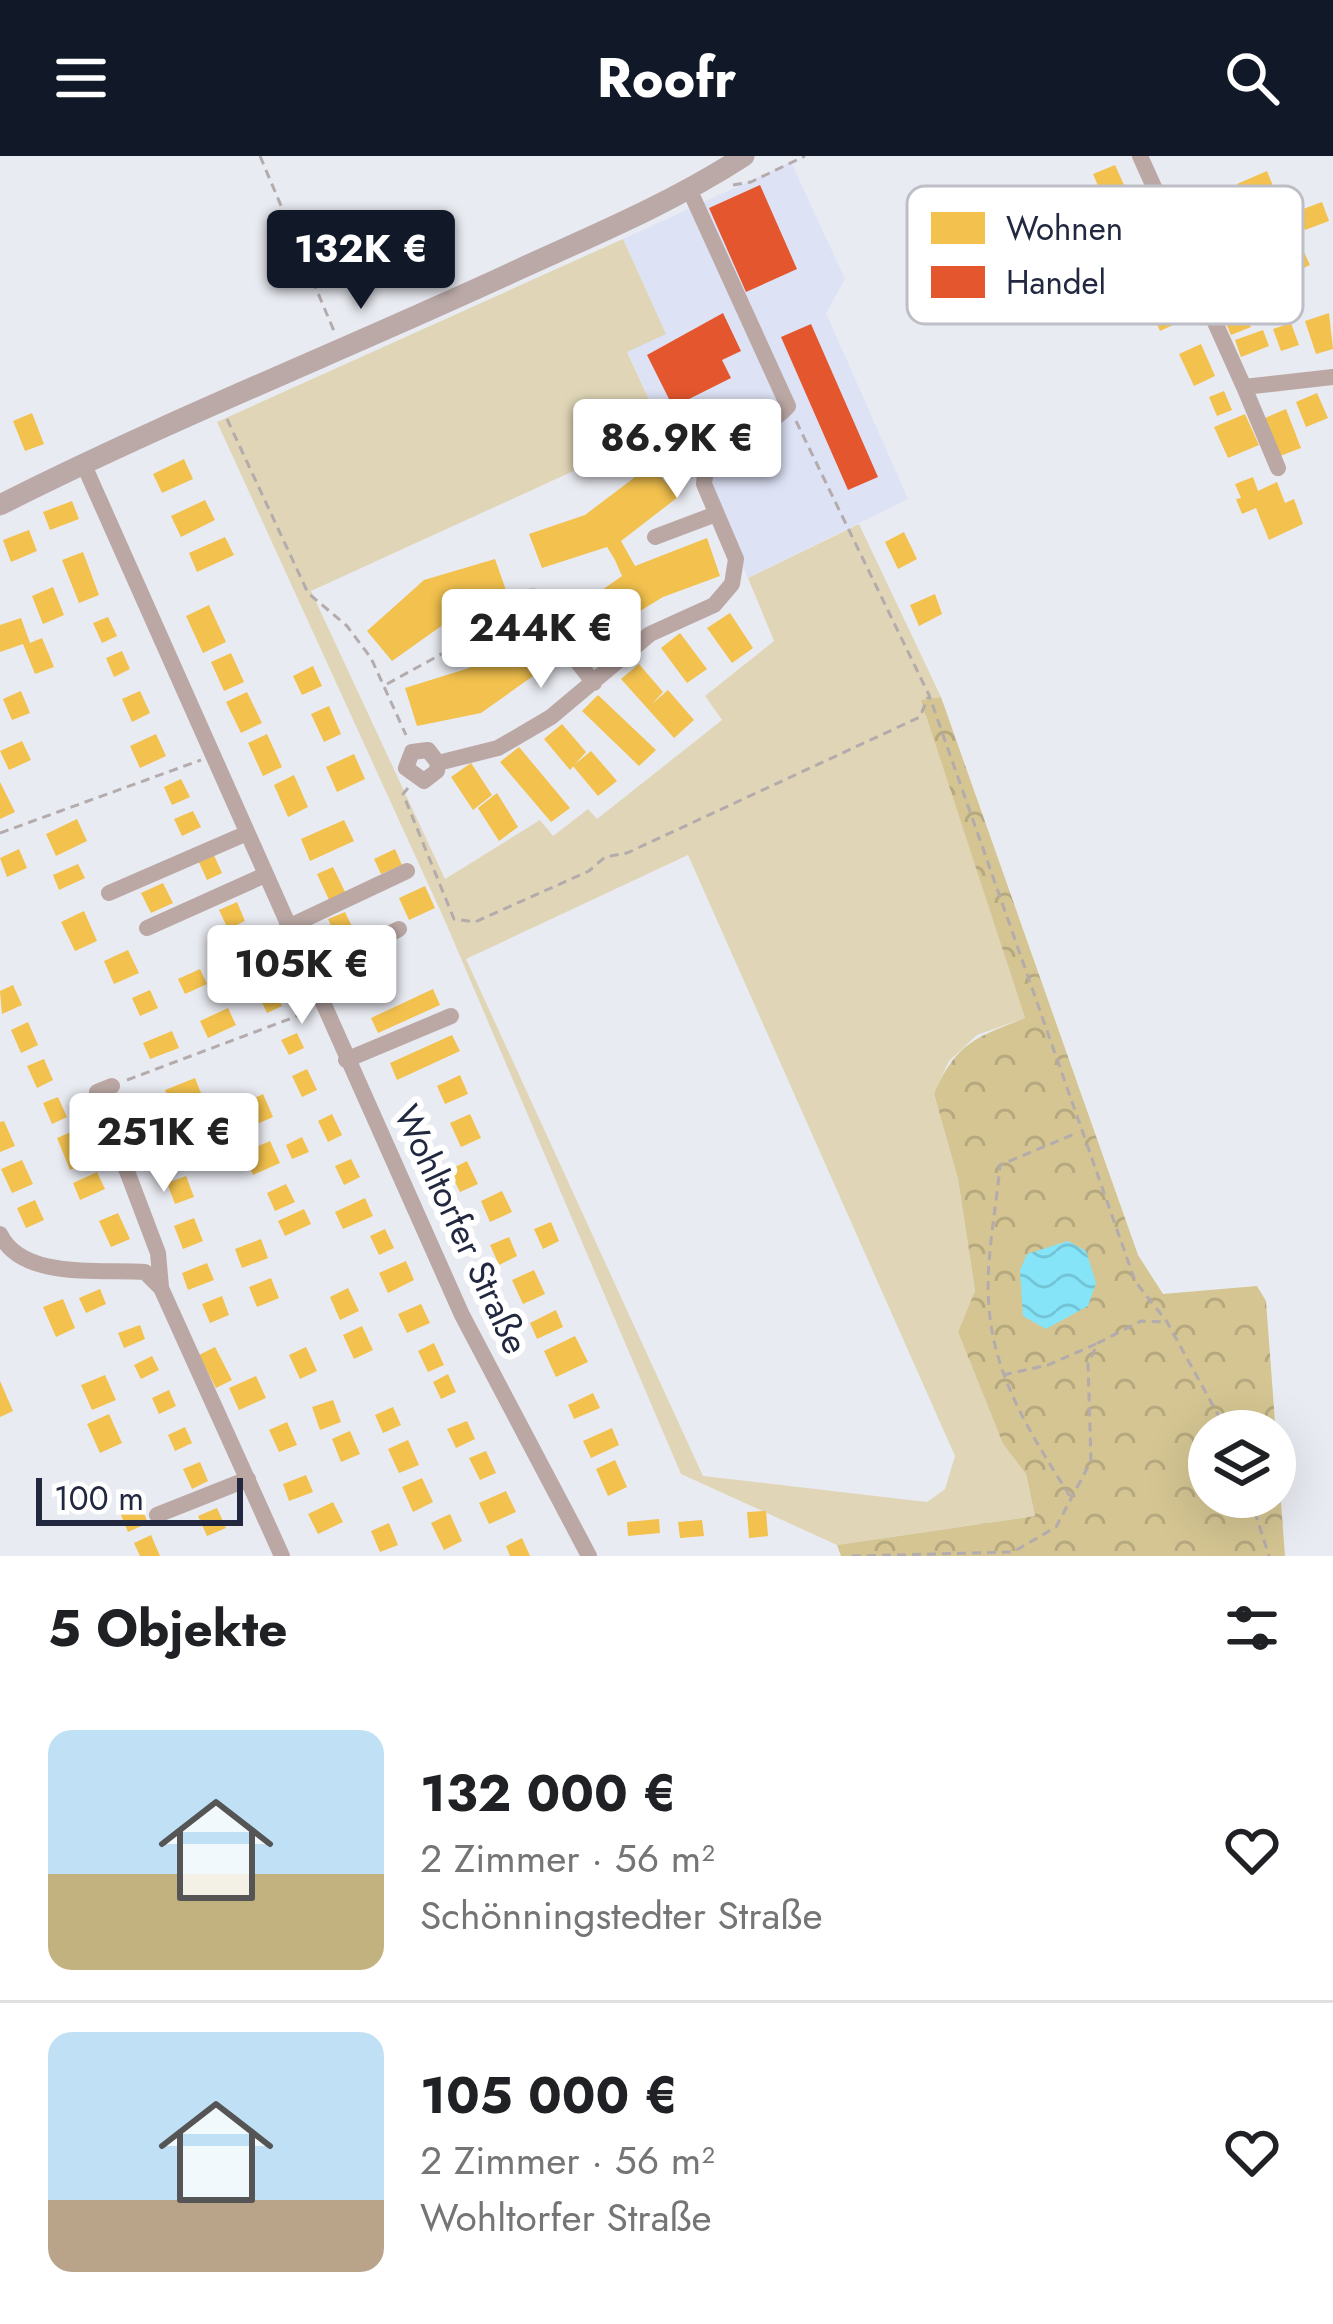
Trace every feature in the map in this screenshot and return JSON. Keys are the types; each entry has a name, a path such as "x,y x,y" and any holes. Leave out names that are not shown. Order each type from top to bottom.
{"main road":[{"path":"0,505 219,401 343,352 690,191 744,156"}],"street":[{"path":"1140,156 1154,186"},
{"path":"438,763 498,748 551,717 650,634 714,605 732,584 736,560 704,472 719,454 769,425 788,406 690,191"},
{"path":"1216,324 1278,468"},
{"path":"1244,387 1333,377"},
{"name":"Wohltorfer Straße","path":"83,463 462,1315 589,1556"},
{"path":"655,537 716,514"},
{"path":"531,612 594,682"},
{"path":"428,750 438,763 432,778 416,780 406,768 412,752 428,750"},
{"path":"109,893 245,834"},
{"path":"286,928 407,871"},
{"path":"147,928 263,876"},
{"path":"307,975 399,929"},
{"path":"346,1060 451,1016"},
{"path":"112,1086 97,1092 158,1252 161,1288 282,1556"},
{"path":"0,1234 9,1252 27,1264 145,1272 161,1288"},
{"path":"157,1515 248,1479"}],"path":[{"path":"260,156 343,352"},
{"path":"731,185 752,182 805,156"},
{"path":"219,401 308,593 347,626 386,685 412,752"},
{"path":"788,406 929,695 1079,1132 1136,1282 1167,1322 1215,1410"},
{"path":"447,651 452,633 470,638 531,612"},
{"path":"386,685 447,651 465,656 470,638"},
{"path":"416,780 403,794 454,919 475,922 589,871 604,857 627,853 851,752 920,717 929,695"},
{"path":"0,833 211,756"},
{"path":"112,1086 321,1006"},
{"path":"1072,1499 1027,1429 1003,1376 988,1306 1000,1165 1079,1132"},
{"path":"1003,1376 1048,1365 1141,1322 1167,1322"},
{"path":"852,1556 1013,1552 1056,1527 1091,1461 1088,1364 1098,1343"},
{"path":"1257,1518 1270,1556"}],"shaded area":[{"path":"791,162 845,279 826,313 908,499 748,578 697,459 663,430 627,351 665,333 623,239"},
{"path":"623,239 666,334 627,352 663,430 311,591 445,879 540,820 553,836 588,809 597,819 722,720 705,696 774,641 748,578 859,524 941,697 922,700 1025,1018 977,1035 949,1061 934,1094 958,1179 975,1292 958,1332 1003,1444 1026,1474 1035,1516 837,1545 681,1474 445,921 217,422","holes":["688,855 955,1456 945,1489 927,1502 703,1476 466,959"]}],"green space":[{"path":"941,697 1138,1255 1163,1294 1257,1286 1266,1301 1274,1410 1188,1410 1188,1518 1282,1518 1285,1556 841,1556 837,1545 1035,1516 1026,1474 1003,1444 958,1332 975,1291 958,1179 934,1094 951,1063 969,1044 1025,1018 921,700"}],"water":[{"path":"1068,1241 1086,1251 1096,1283 1088,1306 1046,1329 1023,1316 1020,1270 1027,1254"}],"building: Wohnen":[{"path":"1115,165 1124,185 1098,186 1093,174"},
{"path":"1267,171 1273,186 1238,186"},
{"path":"1322,202 1329,221 1305,230 1303,209"},
{"path":"1329,313 1333,349 1316,354 1305,321"},
{"path":"1226,324 1250,324 1251,327 1231,335"},
{"path":"1291,324 1299,345 1281,351 1273,329"},
{"path":"1263,330 1269,346 1241,357 1235,340"},
{"path":"1201,344 1215,376 1194,386 1179,354"},
{"path":"1224,391 1232,410 1217,416 1209,397"},
{"path":"1317,393 1328,418 1306,427 1296,402"},
{"path":"1286,409 1301,448 1280,456 1265,418"},
{"path":"32,413 44,444 25,451 13,421"},
{"path":"1245,414 1259,445 1228,458 1214,427"},
{"path":"184,459 193,479 162,493 153,474"},
{"path":"651,465 678,497 621,541 635,566 707,538 720,576 663,597 589,642 571,612 622,576 615,560 607,547 542,568 529,534 585,515"},
{"path":"1253,477 1258,491 1277,482 1285,503 1294,499 1303,524 1269,540 1256,508 1242,514 1236,499 1241,498 1235,484"},
{"path":"205,500 215,520 181,537 171,516"},
{"path":"72,501 79,519 50,530 43,512"},
{"path":"29,530 37,551 11,562 3,540"},
{"path":"904,532 917,559 898,569 885,542"},
{"path":"225,537 234,555 197,572 189,553"},
{"path":"83,552 99,595 79,603 62,560"},
{"path":"495,559 508,596 447,622 392,661 367,631 424,580"},
{"path":"53,587 64,615 43,624 32,596"},
{"path":"935,594 942,614 919,626 910,605"},
{"path":"209,605 226,642 203,653 186,616"},
{"path":"730,613 753,648 732,663 707,628"},
{"path":"108,617 117,636 102,643 93,623"},
{"path":"21,618 30,643 42,638 54,667 35,674 23,644 0,652 0,625"},
{"path":"527,632 550,664 481,713 417,726 405,688 469,668"},
{"path":"680,633 707,669 687,683 661,648"},
{"path":"122,651 130,669 114,677 106,658"},
{"path":"231,653 244,682 224,691 211,662"},
{"path":"639,664 663,692 652,704 668,690 694,720 674,738 621,679"},
{"path":"313,666 322,686 302,695 293,676"},
{"path":"21,691 30,713 12,720 3,699"},
{"path":"140,691 150,713 132,722 122,699"},
{"path":"247,692 262,723 241,733 226,702"},
{"path":"598,695 656,750 639,766 582,711"},
{"path":"329,706 341,734 324,742 311,714"},
{"path":"562,724 586,752 570,770 544,739"},
{"path":"156,734 166,756 140,768 130,746"},
{"path":"267,734 282,767 263,776 248,743"},
{"path":"22,741 31,760 9,770 0,751"},
{"path":"519,747 570,808 551,822 500,762"},
{"path":"591,751 617,781 598,796 573,766"},
{"path":"354,754 365,779 337,792 326,767"},
{"path":"471,763 492,795 473,810 451,777"},
{"path":"294,775 308,807 288,817 274,785"},
{"path":"181,779 190,797 172,805 164,787"},
{"path":"0,782 15,812 0,819"},
{"path":"497,793 518,827 499,841 478,808"},
{"path":"193,811 201,827 182,836 174,819"},
{"path":"77,819 87,841 56,856 46,834"},
{"path":"344,820 354,841 310,861 301,839"},
{"path":"19,849 27,868 7,877 0,858"},
{"path":"395,849 402,865 381,874 374,859"},
{"path":"212,851 222,873 207,880 197,858"},
{"path":"78,864 85,878 59,890 53,875"},
{"path":"333,867 346,894 330,902 317,874"},
{"path":"163,883 173,903 151,913 141,893"},
{"path":"425,886 435,908 409,920 399,898"},
{"path":"237,902 245,921 228,929 219,910"},
{"path":"84,911 97,941 75,951 61,922"},
{"path":"345,912 358,939 340,946 328,919"},
{"path":"250,943 261,965 244,973 234,951"},
{"path":"128,950 139,973 114,984 104,961"},
{"path":"365,956 378,984 360,993 347,964"},
{"path":"200,969 207,984 185,994 178,979"},
{"path":"13,985 22,1005 2,1014 0,991"},
{"path":"273,988 282,1006 267,1013 258,994"},
{"path":"433,989 440,1005 378,1033 371,1018"},
{"path":"150,990 158,1008 140,1016 132,998"},
{"path":"228,1008 236,1025 208,1038 200,1021"},
{"path":"28,1022 38,1045 21,1053 11,1030"},
{"path":"172,1031 179,1048 150,1059 143,1043"},
{"path":"297,1033 304,1048 289,1055 281,1040"},
{"path":"452,1035 460,1051 397,1080 390,1063"},
{"path":"44,1059 53,1080 37,1088 27,1066"},
{"path":"307,1069 317,1090 302,1097 292,1076"},
{"path":"460,1075 468,1094 445,1104 437,1086"},
{"path":"195,1078 201,1093 171,1105 165,1090"},
{"path":"263,1094 273,1117 252,1126 242,1104"},
{"path":"138,1096 146,1116 127,1123 119,1103"},
{"path":"58,1097 67,1117 52,1124 43,1103"},
{"path":"195,1110 204,1131 185,1139 176,1118"},
{"path":"332,1114 342,1135 328,1142 318,1121"},
{"path":"470,1114 481,1138 461,1147 450,1123"},
{"path":"4,1121 15,1146 0,1152 0,1122"},
{"path":"78,1129 91,1161 70,1170 57,1138"},
{"path":"302,1137 309,1152 292,1159 286,1145"},
{"path":"270,1141 280,1163 253,1175 243,1153"},
{"path":"351,1159 360,1177 344,1185 335,1166"},
{"path":"22,1160 33,1184 12,1193 1,1169"},
{"path":"467,1161 478,1184 460,1192 449,1170"},
{"path":"97,1172 105,1189 80,1200 73,1183"},
{"path":"186,1176 194,1197 175,1204 167,1183"},
{"path":"286,1184 295,1202 275,1211 267,1193"},
{"path":"502,1191 512,1212 490,1222 481,1201"},
{"path":"365,1198 373,1216 343,1229 335,1212"},
{"path":"35,1200 44,1220 26,1228 17,1208"},
{"path":"304,1209 311,1224 285,1236 278,1221"},
{"path":"118,1213 130,1239 111,1247 99,1221"},
{"path":"194,1218 203,1241 183,1249 174,1226"},
{"path":"551,1222 559,1241 543,1249 534,1229"},
{"path":"385,1229 394,1248 379,1255 370,1236"},
{"path":"509,1237 517,1256 499,1265 490,1245"},
{"path":"261,1239 268,1258 242,1268 235,1249"},
{"path":"406,1261 414,1280 388,1293 379,1273"},
{"path":"207,1263 214,1280 188,1290 182,1273"},
{"path":"534,1270 545,1294 523,1304 512,1280"},
{"path":"271,1278 279,1298 257,1307 249,1287"},
{"path":"348,1288 359,1311 340,1320 330,1297"},
{"path":"100,1289 106,1304 86,1313 79,1298"},
{"path":"222,1296 229,1315 210,1323 202,1304"},
{"path":"63,1299 75,1328 56,1337 43,1307"},
{"path":"421,1304 430,1323 407,1333 398,1314"},
{"path":"556,1310 563,1327 537,1339 530,1323"},
{"path":"140,1325 145,1339 124,1348 118,1333"},
{"path":"362,1326 373,1350 354,1359 343,1335"},
{"path":"575,1336 588,1362 556,1377 544,1351"},
{"path":"434,1343 444,1365 428,1372 418,1351"},
{"path":"215,1347 232,1380 216,1388 199,1355"},
{"path":"306,1347 317,1371 300,1379 289,1355"},
{"path":"152,1356 159,1370 141,1379 134,1365"},
{"path":"448,1374 456,1392 441,1399 433,1382"},
{"path":"105,1375 116,1400 92,1410 81,1385"},
{"path":"256,1376 266,1398 239,1410 229,1388"},
{"path":"0,1381 13,1411 0,1417"},
{"path":"169,1390 176,1406 159,1414 152,1398"},
{"path":"593,1393 600,1408 574,1419 568,1405"},
{"path":"333,1400 341,1422 320,1430 312,1407"},
{"path":"393,1407 401,1425 383,1433 375,1415"},
{"path":"109,1414 122,1443 100,1453 87,1424"},
{"path":"467,1421 475,1439 456,1448 447,1429"},
{"path":"287,1422 297,1445 279,1452 269,1430"},
{"path":"185,1427 192,1443 175,1451 168,1435"},
{"path":"612,1428 619,1445 591,1458 583,1441"},
{"path":"350,1431 360,1454 341,1462 332,1439"},
{"path":"408,1440 419,1465 399,1473 388,1449"},
{"path":"486,1451 496,1473 480,1480 469,1458"},
{"path":"615,1460 627,1487 608,1496 596,1469"},
{"path":"200,1462 208,1481 192,1489 183,1469"},
{"path":"306,1475 313,1492 289,1501 283,1484"},
{"path":"422,1478 433,1502 413,1512 402,1487"},
{"path":"506,1491 516,1512 489,1524 479,1503"},
{"path":"136,1494 148,1523 128,1532 116,1503"},
{"path":"333,1502 343,1522 318,1534 308,1514"},
{"path":"217,1508 226,1528 207,1536 198,1516"},
{"path":"766,1511 768,1536 749,1538 747,1512"},
{"path":"450,1514 462,1541 444,1550 431,1523"},
{"path":"659,1519 660,1533 628,1536 627,1522"},
{"path":"702,1520 704,1536 680,1538 678,1522"},
{"path":"389,1523 398,1545 380,1552 371,1531"},
{"path":"151,1535 160,1556 140,1556 134,1543"},
{"path":"522,1538 530,1556 510,1556 506,1546"}],"building: Handel":[{"path":"760,185 797,269 746,292 709,208"},
{"path":"723,313 741,351 722,360 731,378 673,407 647,355"},
{"path":"811,324 878,477 848,490 781,337"},
{"path":"701,413 704,432 688,440 680,423"}]}
